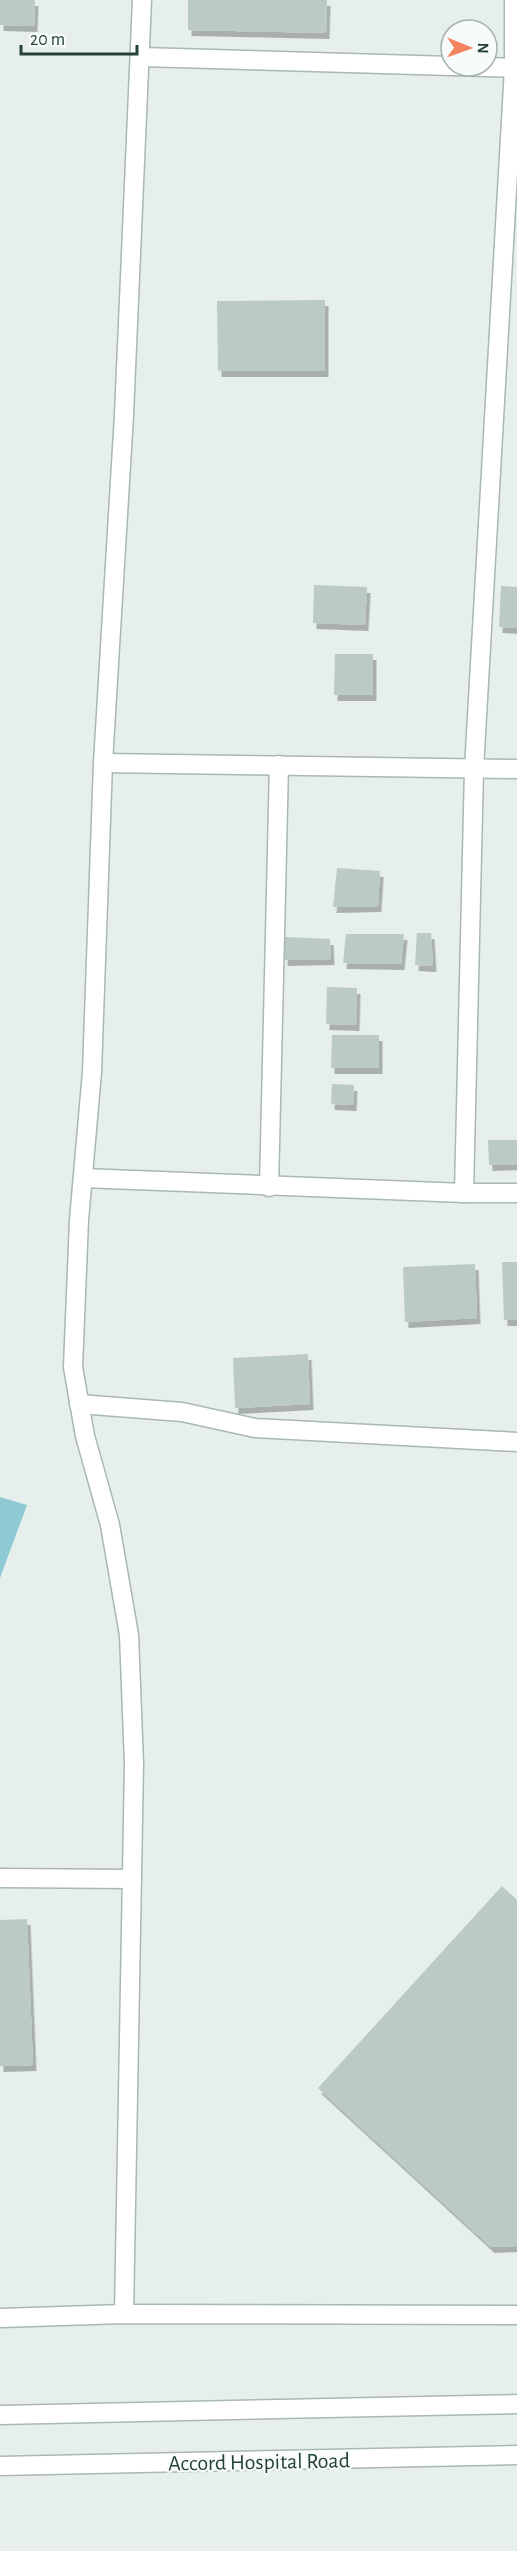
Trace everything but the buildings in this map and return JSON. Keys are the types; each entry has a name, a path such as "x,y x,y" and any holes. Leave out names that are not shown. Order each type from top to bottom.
{"street":[{"path":"124,2314 134,1764 129,1635 110,1525 85,1436 73,1367 75,1289 92,1072 103,763 124,415 142,0"},
{"path":"464,1193 474,769 516,68 514,0"},
{"path":"141,57 439,66"},
{"path":"499,67 516,68"},
{"path":"103,763 517,769"},
{"path":"269,1186 279,765"},
{"path":"83,1178 464,1193 517,1193"},
{"path":"79,1404 182,1412 255,1428 517,1442"},
{"path":"0,1878 132,1879"},
{"path":"0,2318 124,2314 517,2315"},
{"path":"0,2415 517,2404"},
{"name":"Accord Hospital Road","path":"0,2466 517,2455"}],"water":[{"path":"0,1497 27,1505 0,1578"}]}
